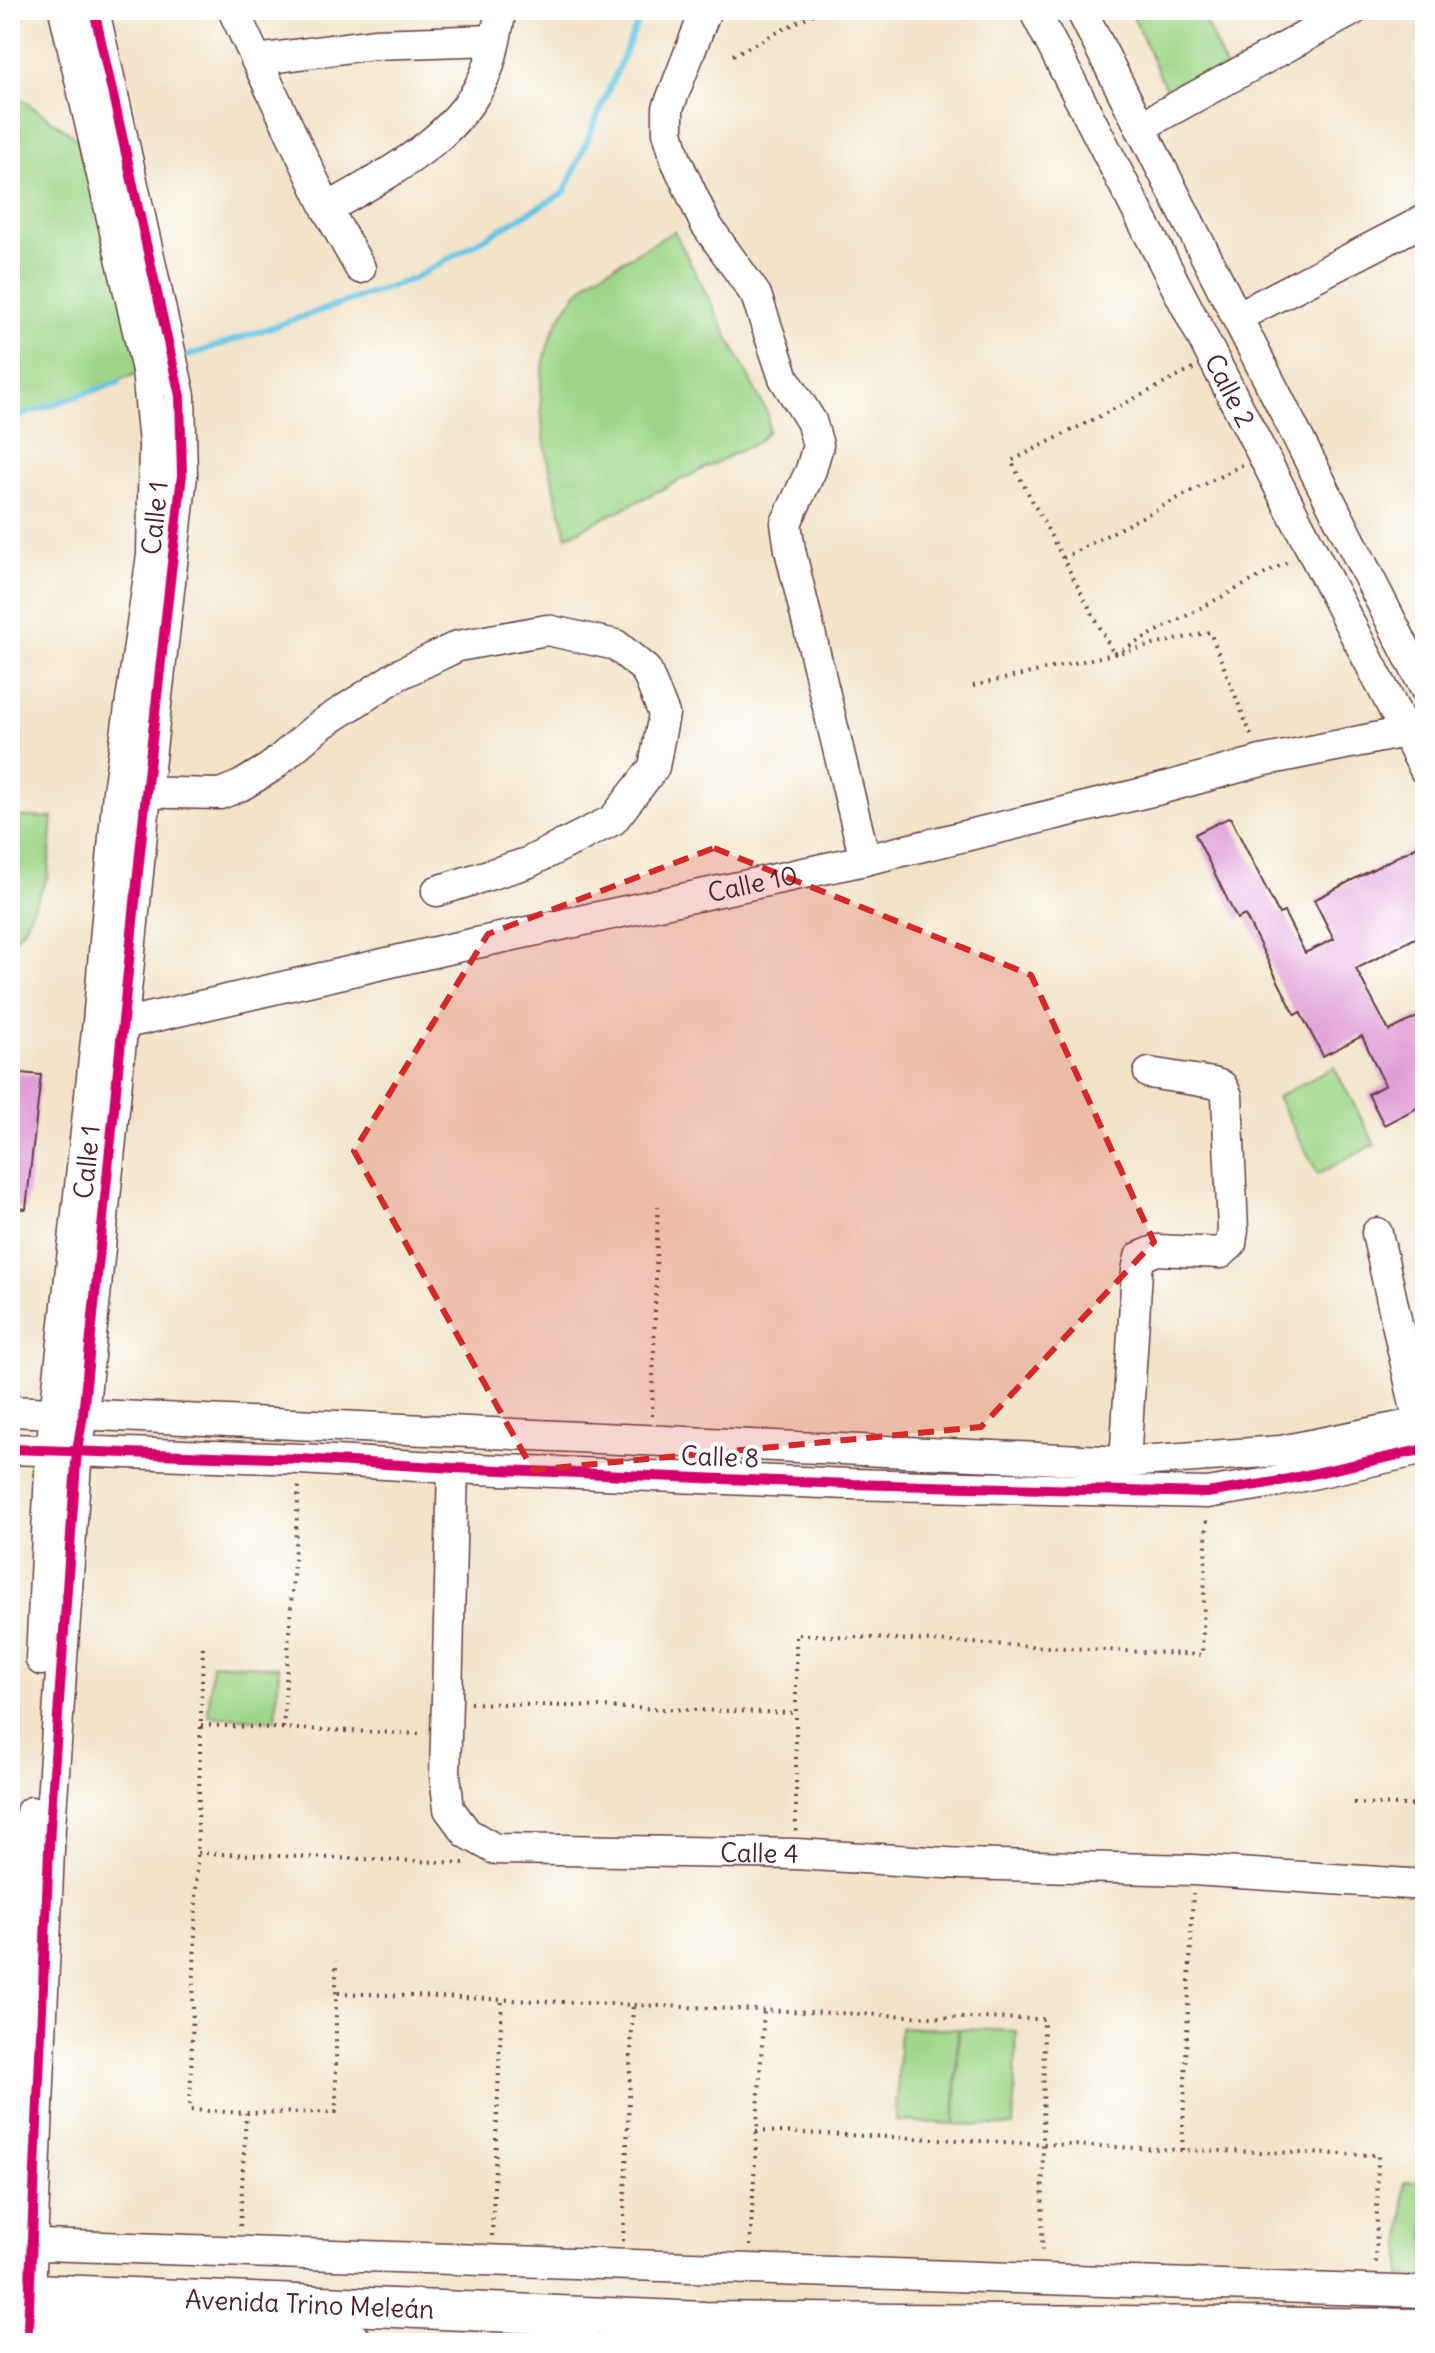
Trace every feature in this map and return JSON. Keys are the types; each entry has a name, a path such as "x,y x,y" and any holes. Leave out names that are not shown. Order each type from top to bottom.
{"main road":[{"name":"Avenida Trino Meleán","path":"19,2277 705,2321 1418,2327"},
{"name":"Avenida Trino Meleán","path":"19,2277 354,2343"},
{"path":"1373,2343 1378,2338 1418,2327"}],"street":[{"name":"Calle 1","path":"19,2277 30,1827 42,1639 110,1023 152,555 154,444 147,370 64,10"},
{"name":"Calle 1","path":"94,10 180,396 182,475 132,792"},
{"path":"233,10 327,209 360,268"},
{"path":"327,209 405,162 457,120 486,72 501,10"},
{"path":"706,10 668,108 668,132 676,160 705,223 756,295 784,378 811,421 818,445 811,470 786,523 865,860"},
{"name":"Calle 2","path":"1034,10 1311,549 1415,728 1425,770"},
{"name":"Calle 2","path":"1081,10 1425,688"},
{"path":"1140,127 1353,10"},
{"path":"256,60 374,44 494,40"},
{"path":"1237,317 1425,220"},
{"path":"132,792 220,794 240,786 270,768 319,726 398,675 458,646 547,630 616,645 646,670 664,714 654,767 613,820 527,863 437,891"},
{"name":"Calle 10","path":"110,1023 865,860 1156,790 1261,761 1415,728"},
{"path":"1125,1462 1140,1257 1157,1250 1221,1253 1231,1244 1233,1230 1227,1096 1222,1086 1149,1073"},
{"path":"1377,1233 1423,1431"},
{"name":"Calle 8","path":"10,1411 1125,1462 1281,1451 1423,1431"},
{"name":"Calle 8","path":"10,1449 849,1484 1207,1493 1275,1482 1423,1431"},
{"name":"Calle 4","path":"453,1468 445,1775 449,1809 467,1833 495,1849 796,1854 963,1864 1193,1870 1425,1885"},
{"path":"19,2277 238,2252 1425,2292"}],"path":[{"path":"733,55 821,10"},
{"path":"1114,654 1011,461 1213,359"},
{"path":"1063,558 1262,455"},
{"path":"1114,654 1311,549"},
{"path":"973,686 1210,632 1261,761"},
{"path":"651,1442 658,1204"},
{"path":"283,1728 300,1459"},
{"path":"796,1854 796,1634 1202,1655 1207,1493"},
{"path":"203,1647 190,2110 336,2112 336,1961"},
{"path":"447,1703 795,1713"},
{"path":"201,1725 446,1735"},
{"path":"1354,1803 1425,1806"},
{"path":"198,1853 482,1863"},
{"path":"1182,2150 1193,1870"},
{"path":"338,1993 1044,2019 1042,2279"},
{"path":"491,2260 502,1999"},
{"path":"621,2265 633,2003"},
{"path":"749,2269 764,2009"},
{"path":"238,2252 246,2113"},
{"path":"756,2131 1182,2150 1378,2155 1375,2290"}],"highlighted area":[{"path":"714,848 1031,975 1154,1242 981,1427 533,1470 354,1151 488,934"}],"green space":[{"path":"1130,10 1200,10 1226,68 1168,94"},
{"path":"10,91 97,152 147,370 10,419"},
{"path":"674,231 768,415 768,431 758,442 567,536 550,469 541,402 543,370 550,338 565,308 592,279"},
{"path":"10,816 53,818 48,876 22,931 10,943"},
{"path":"1334,1067 1375,1144 1318,1174 1277,1097"},
{"path":"212,1663 279,1667 276,1720 208,1716"},
{"path":"900,2027 958,2029 954,2124 896,2121"},
{"path":"959,2029 1017,2031 1013,2126 955,2124"},
{"path":"1404,2182 1425,2182 1425,2277 1401,2276"}],"building":[{"path":"1230,817 1279,914 1284,912 1305,953 1334,939 1314,900 1425,842 1425,933 1356,969 1389,1031 1425,1013 1425,1104 1384,1125 1368,1094 1385,1085 1362,1036 1323,1056 1300,1012 1295,1015 1245,915 1237,919 1195,834"},
{"path":"10,1072 41,1075 26,1209 10,1208"}],"waterway":[{"path":"187,356 413,279 565,192 643,10"},
{"path":"10,419 119,382"}],"cycle path":[{"path":"28,2329 50,1827 77,1450 182,475 180,396 94,10"},
{"path":"10,1449 849,1484 1207,1493 1275,1482 1425,1449"}]}
